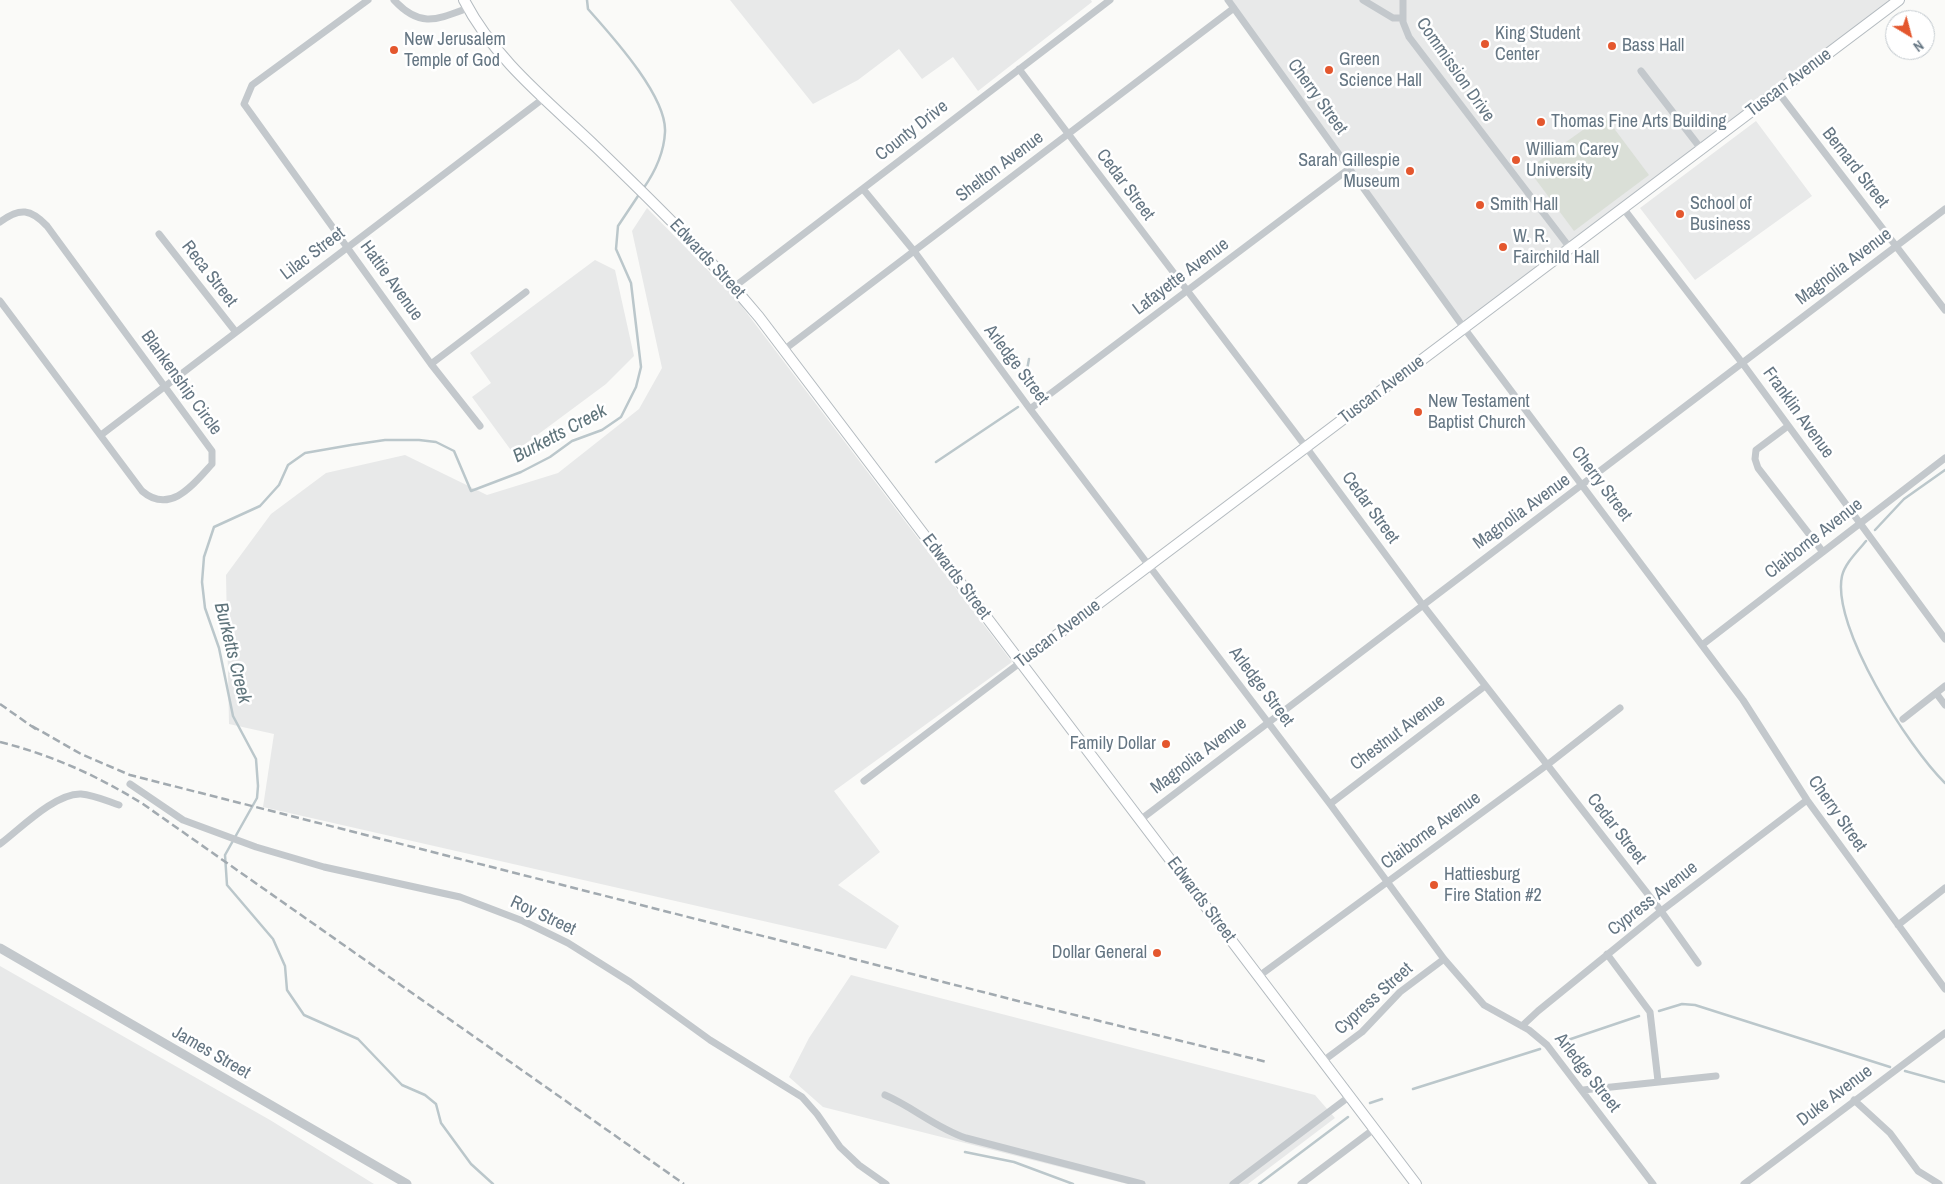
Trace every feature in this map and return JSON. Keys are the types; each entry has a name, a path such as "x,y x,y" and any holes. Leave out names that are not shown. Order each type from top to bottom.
{"main road":[{"name":"Tuscan Avenue","path":"1021,662 1899,0"},
{"name":"Edwards Street","path":"466,4 504,57 628,178 734,287 785,349 1416,1184"}],"street":[{"name":"Hattie Avenue","path":"368,0 252,85 244,104 431,364 480,426"},
{"path":"394,0 411,15 424,20 438,19 466,4"},
{"name":"County Drive","path":"734,287 1110,0"},
{"name":"Cherry Street","path":"1228,0 1464,328 1760,724 1807,800 1945,990"},
{"path":"1364,0 1393,18 1402,18"},
{"name":"Commission Drive","path":"1403,0 1402,18 1409,37 1570,248"},
{"name":"Shelton Avenue","path":"785,349 1234,8"},
{"name":"Cedar Street","path":"1019,69 1067,135 1306,447 1422,604 1661,911 1698,964"},
{"path":"1641,71 1702,150"},
{"name":"Bernard Street","path":"1778,92 1945,310"},
{"name":"Lilac Street","path":"101,436 544,98"},
{"name":"Lafayette Avenue","path":"1030,409 1350,168"},
{"name":"Arledge Street","path":"863,189 914,251 1030,409 1388,881 1444,959 1484,1004 1522,1026 1547,1045 1653,1184"},
{"name":"Franklin Avenue","path":"1623,208 1743,364 1861,522 1945,639"},
{"name":"Magnolia Avenue","path":"1140,820 1422,604 1583,485 1945,209"},
{"name":"Blankenship Circle","path":"0,222 20,212 29,211 37,216 212,451 212,464 197,481 175,498 162,502 152,500 142,491 0,301"},
{"name":"Reca Street","path":"159,234 235,332"},
{"path":"431,364 526,292"},
{"path":"1788,426 1756,450 1755,459 1758,468 1823,552"},
{"name":"Claiborne Avenue","path":"1702,645 1945,458"},
{"name":"Tuscan Avenue","path":"864,781 1021,662"},
{"name":"Chestnut Avenue","path":"1330,804 1485,686"},
{"path":"1903,719 1945,686"},
{"path":"1936,693 1945,705"},
{"name":"Claiborne Avenue","path":"1259,976 1547,765 1620,708"},
{"name":"Roy Street","path":"130,784 174,815 256,847 324,867 460,897 523,922 568,943 630,982 710,1040 802,1097 818,1114 845,1152 886,1184"},
{"path":"0,844 56,801 68,796 80,794 93,796 119,805"},
{"name":"Cypress Avenue","path":"1522,1026 1661,911 1807,800"},
{"path":"1898,925 1945,888"},
{"name":"James Street","path":"0,948 406,1184"},
{"path":"1607,954 1650,1012 1658,1081"},
{"name":"Cypress Street","path":"1323,1061 1357,1036 1400,992 1444,959"},
{"name":"Duke Avenue","path":"1744,1184 1945,1033"},
{"path":"1583,1090 1716,1076"},
{"path":"885,1095 899,1101 944,1130 966,1138 1142,1184"},
{"path":"1233,1184 1350,1096"},
{"path":"1854,1100 1890,1133 1918,1171 1939,1184"},
{"path":"1301,1184 1374,1129"}],"shaded area":[{"path":"730,0 1091,0 1092,2 978,91 953,57 922,79 899,49 858,80 813,104"},
{"name":"William Carey University","path":"1228,0 1899,0 1885,10 1464,328"},
{"path":"1604,115 1649,175 1574,231 1528,169"},
{"name":"William Carey University","path":"1756,121 1812,196 1695,280 1640,208"},
{"path":"647,208 737,300 1012,662 834,791 880,852 838,885 899,926 886,949 263,807 274,734 229,724 226,575 271,514 326,473 405,455 487,495 558,473 639,409 662,368 632,231"},
{"path":"595,260 615,270 634,356 606,384 513,453 472,397 491,383 470,353"},
{"path":"0,966 270,1120 374,1184 0,1184"},
{"path":"851,975 1315,1095 1335,1118 1248,1184 1127,1184 823,1107 789,1077 809,1038"}],"waterway":[{"name":"Burketts Creek","path":"587,0 588,9 623,50 648,84 663,117 665,132 661,155 643,189"},
{"name":"Burketts Creek","path":"493,1184 471,1164 441,1123 436,1104 425,1095 402,1085 358,1039 304,1015 287,990 285,966 273,939 227,885 225,855 257,798 258,786 256,759 233,716 219,648 205,608 202,582 204,557 214,527 260,506 279,485 288,465 305,453 385,440 436,442 454,451 471,491 521,472 550,457 572,441 602,430 621,417 636,387 641,367 631,283 616,249 618,226 640,193"},
{"path":"1024,386 1029,359"},
{"path":"936,462 1018,407"},
{"path":"1875,530 1904,499 1945,470"},
{"path":"1866,541 1849,562 1842,576 1842,598 1848,625 1860,655 1894,716 1912,743 1945,783"},
{"path":"1659,1011 1682,1004 1695,1005 1890,1067"},
{"path":"1559,1043 1639,1016"},
{"path":"1413,1089 1540,1049"},
{"path":"1905,1071 1945,1082"},
{"path":"1370,1103 1382,1099"},
{"path":"1259,1184 1348,1117"},
{"path":"965,1152 1014,1162 1073,1184"}],"railway":[{"path":"0,704 37,730"},
{"path":"32,726 81,754 130,775 1026,1003 1267,1062"},
{"path":"0,742 38,753 74,767 109,784 143,804 684,1184"}],"place":[{"name":"King Student Center","path":"1485,44"},
{"name":"Bass Hall","path":"1612,46"},
{"name":"New Jerusalem Temple of God","path":"394,50"},
{"name":"Green Science Hall","path":"1329,70"},
{"name":"Thomas Fine Arts Building","path":"1541,122"},
{"name":"William Carey University","path":"1516,160"},
{"name":"Sarah Gillespie Museum","path":"1410,171"},
{"name":"Smith Hall","path":"1480,205"},
{"name":"School of Business","path":"1680,214"},
{"name":"W. R. Fairchild Hall","path":"1503,247"},
{"name":"New Testament Baptist Church","path":"1418,412"},
{"name":"Family Dollar","path":"1166,744"},
{"name":"Hattiesburg Fire Station #2","path":"1434,885"},
{"name":"Dollar General","path":"1157,953"}]}
